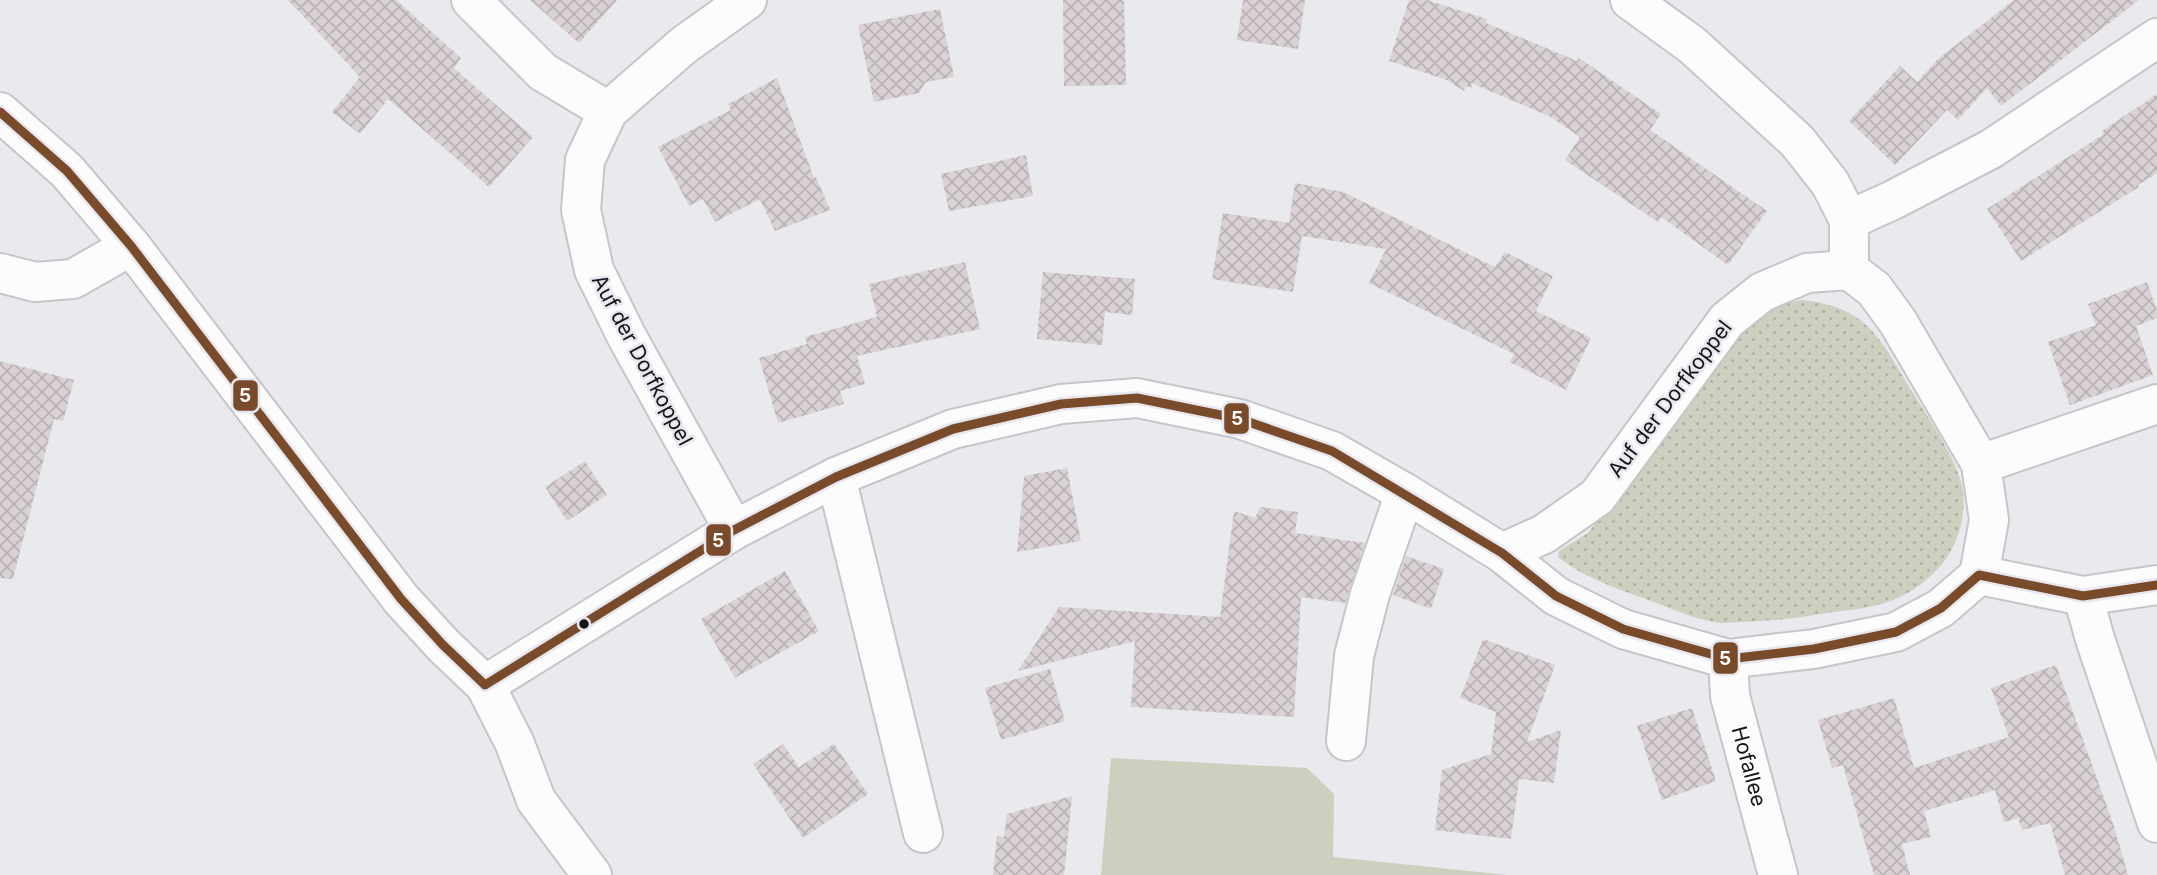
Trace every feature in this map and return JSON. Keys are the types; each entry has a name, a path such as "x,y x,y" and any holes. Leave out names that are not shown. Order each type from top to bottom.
{"street":[{"path":"471,0 543,72 608,111"},
{"name":"Auf der Dorfkoppel","path":"734,530 627,337 594,270 581,210 585,160 608,111 684,45 747,0"},
{"path":"485,685 734,530 836,477 953,429 1061,404 1137,398 1240,419 1332,451 1502,553 1556,596 1623,629 1728,659 1814,649 1896,632 1941,608 1979,575 1989,520 1981,464 1898,322 1874,289 1849,270 1849,220 1830,183 1797,141 1692,45 1630,0"},
{"path":"1849,220 1992,149 2157,38"},
{"path":"0,112 67,171 131,246 401,599 485,685 515,744 536,800 592,875"},
{"path":"0,273 35,282 73,279 131,246"},
{"name":"Auf der Dorfkoppel","path":"1502,553 1544,534 1597,497 1727,320 1762,292 1807,272 1849,270"},
{"path":"1981,464 2157,404"},
{"path":"836,477 923,834"},
{"path":"1346,741 1354,656 1370,594 1405,493"},
{"path":"1979,575 2083,596 2157,585"},
{"path":"2083,596 2157,823"},
{"name":"Hofallee","path":"1728,659 1730,696 1778,875"}],"green space":[{"path":"1802,300 1842,310 1857,317 1869,328 1889,354 1956,467 1963,492 1960,527 1955,543 1936,571 1909,592 1876,605 1791,618 1721,623 1691,616 1592,578 1558,557 1559,551 1588,533 1639,466 1692,389 1749,327 1778,305"},
{"path":"1111,758 1307,768 1334,794 1333,857 1508,875 1101,875"}],"building":[{"path":"288,0 396,0 461,58 454,68 533,137 489,187 388,99 360,134 332,112 360,77"},
{"path":"530,0 617,0 579,43"},
{"path":"1063,0 1124,0 1126,85 1064,86"},
{"path":"1243,0 1305,0 1298,49 1237,40"},
{"path":"1409,0 1427,0 1487,19 1486,23 1577,61 1579,58 1661,114 1650,130 1767,211 1728,265 1661,217 1658,222 1565,160 1580,137 1549,116 1471,83 1472,88 1465,86 1464,91 1447,80 1389,61"},
{"path":"2014,0 2139,0 2001,106 1987,88 1958,120 1947,110 1895,165 1849,121 1900,66 1917,82 1939,58"},
{"path":"940,9 954,77 926,82 919,93 874,102 858,25"},
{"path":"777,78 814,178 816,177 830,210 775,231 760,199 715,222 703,199 689,206 658,147 731,110 728,104"},
{"path":"2157,94 2157,173 2021,261 1987,209 2104,134 2102,131"},
{"path":"1026,155 1033,196 949,211 941,174"},
{"path":"1295,183 1343,192 1495,267 1505,252 1553,276 1536,311 1591,338 1566,390 1510,362 1514,354 1369,283 1386,249 1302,236 1293,292 1212,279 1223,213 1289,223"},
{"path":"965,262 980,329 857,356 865,384 840,391 844,404 778,423 759,358 807,344 805,337 877,317 869,284"},
{"path":"1043,272 1135,279 1132,315 1105,312 1102,345 1037,339"},
{"path":"2147,282 2157,310 2157,318 2136,326 2153,375 2070,405 2048,342 2096,325 2088,304"},
{"path":"0,361 74,380 63,421 54,419 13,579 0,578"},
{"path":"585,461 607,495 567,521 545,487"},
{"path":"1067,468 1081,541 1017,552 1024,476"},
{"path":"1260,507 1298,512 1295,533 1365,543 1345,603 1301,597 1294,717 1131,707 1135,641 1018,671 1059,607 1220,617 1234,511 1255,518"},
{"path":"1406,556 1444,569 1431,609 1393,595"},
{"path":"785,571 819,631 735,678 701,619"},
{"path":"1483,639 1555,665 1527,742 1561,730 1554,783 1519,779 1511,839 1435,830 1442,770 1491,754 1496,712 1460,698"},
{"path":"2056,665 2113,823 2128,875 2065,875 2050,823 2022,830 2018,818 2004,822 1995,790 1924,811 1931,837 1902,844 1910,875 1874,875 1843,765 1832,768 1818,720 1894,698 1914,768 2009,737 1991,688"},
{"path":"1050,669 1065,721 1001,740 985,688"},
{"path":"1692,708 1716,781 1662,800 1637,726"},
{"path":"783,744 799,767 834,744 868,794 803,838 753,764"},
{"path":"1072,796 1064,875 993,875 997,836 1004,837 1007,814"}],"transit line":[{"name":"5","path":"0,112 67,171 131,246 401,599 485,685"},
{"name":"5","path":"485,685 734,530 836,477 953,429 1061,404 1137,398 1240,419 1332,451 1502,553 1556,596 1623,629 1728,659 1814,649 1896,632 1941,608 1979,575"},
{"name":"5","path":"1979,575 2083,596 2157,585"}]}
